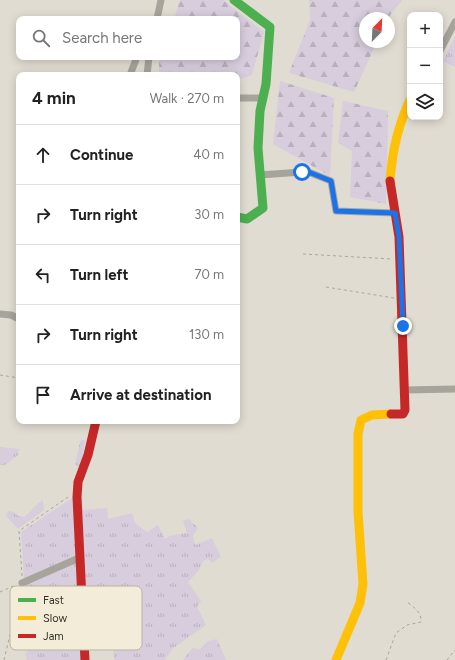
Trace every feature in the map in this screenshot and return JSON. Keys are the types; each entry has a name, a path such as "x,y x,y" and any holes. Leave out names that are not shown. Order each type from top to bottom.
{"street":[{"path":"158,16 161,0"},
{"path":"234,0 270,27 266,84 260,111 258,148 263,208 247,218 240,217"},
{"path":"441,48 455,22"},
{"path":"131,72 136,60"},
{"path":"147,72 149,60"},
{"path":"240,98 263,98"},
{"path":"336,660 360,603 363,584 358,512 358,434 362,420 372,415 403,414 405,410 399,237 390,181 391,167 401,119 407,106"},
{"path":"260,175 302,172 311,173 331,181 336,211 395,213"},
{"path":"0,314 11,314 16,316"},
{"path":"405,390 455,389"},
{"path":"82,586 79,558 77,491 78,482 88,455 95,424"},
{"path":"22,583 79,558"},
{"path":"85,650 85,660"}],"path":[{"path":"303,254 400,260"},
{"path":"326,287 402,300"},
{"path":"0,376 16,378"},
{"path":"21,586 19,531 77,491"},
{"path":"15,586 22,583"},
{"path":"0,592 10,588"},
{"path":"386,660 396,633 407,626 421,622 421,617 417,611 407,602"},
{"path":"4,660 10,634"},
{"path":"447,660 455,650"}],"green space":[{"path":"180,0 223,0 264,32 252,75 240,79 240,72 159,72 160,60 240,60 240,16 175,16"},
{"path":"309,0 402,0 393,12 359,12 359,48 374,48 354,92 289,73 310,20"},
{"path":"455,37 455,67 443,61"},
{"path":"280,81 334,98 330,176 273,144"},
{"path":"343,101 388,111 386,204 350,197 352,151 338,143"},
{"path":"85,440 82,466 78,466 75,465 80,442"},
{"path":"0,447 19,449 18,455 5,465 0,465"},
{"path":"75,496 76,557 24,580 21,532"},
{"path":"43,500 44,510 18,529 6,516 8,511 24,517"},
{"path":"107,508 108,519 132,513 135,523 147,532 158,525 165,539 169,536 187,533 183,521 189,519 198,528 193,536 195,545 212,538 221,557 212,563 208,559 203,561 199,570 188,582 201,601 197,607 206,625 172,649 165,660 114,660 113,650 142,650 142,586 84,586 81,537 82,510"},
{"path":"73,563 78,564 78,586 24,586"},
{"path":"217,639 226,660 183,660 192,648 200,649 208,641"},
{"path":"28,650 82,650 83,660 27,660 25,655"}],"traffic: fast":[{"path":"234,0 270,27 266,84 260,111 258,148 263,208 247,219 240,218"}],"traffic: slow":[{"path":"390,181 396,139 407,107"},
{"path":"336,660 360,603 363,584 358,512 358,434 361,420 372,415 391,414"}],"traffic: jam":[{"path":"390,181 399,237 405,410 403,414 391,414"},
{"path":"81,586 77,497 78,482 88,455 95,424"},
{"path":"85,650 85,660"}],"route":[{"path":"302,172 311,173 331,181 336,211 395,213 399,237 403,326"}]}
